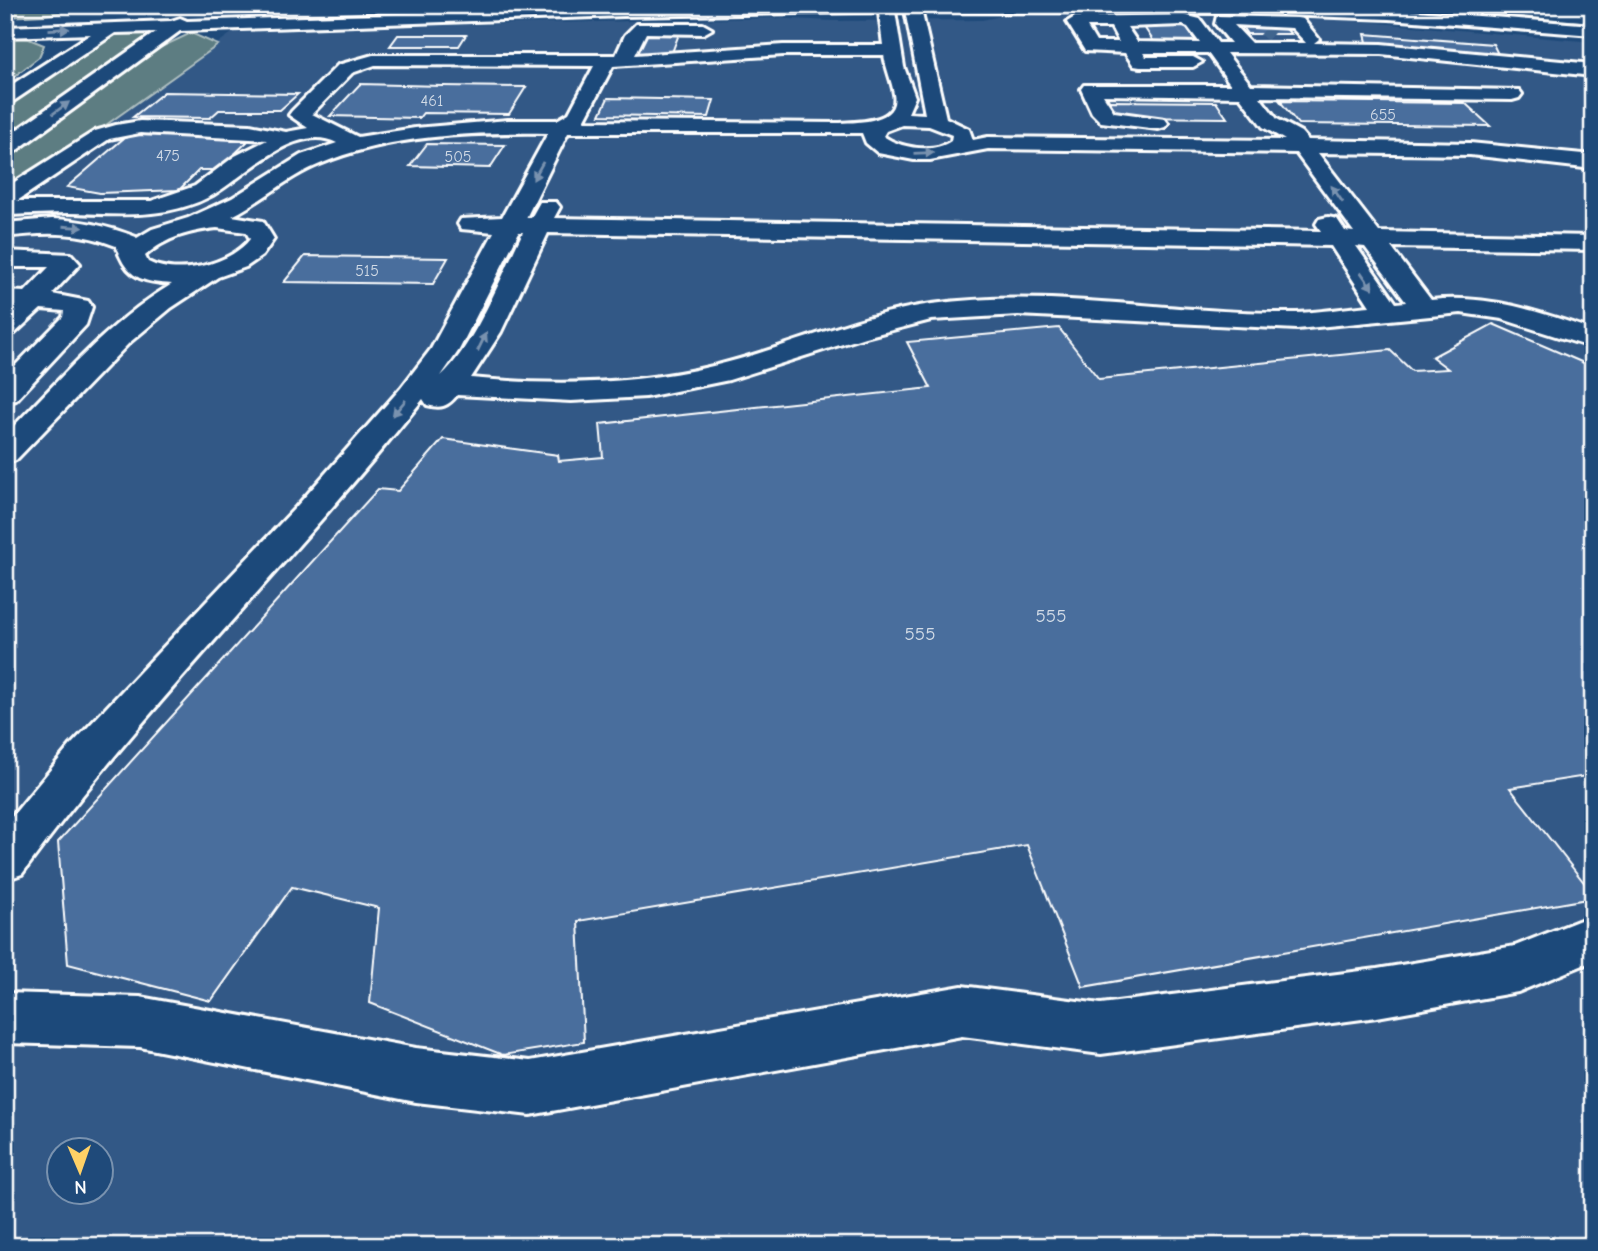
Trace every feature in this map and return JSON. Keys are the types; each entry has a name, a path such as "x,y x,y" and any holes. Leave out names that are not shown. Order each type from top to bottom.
{"main road":[{"path":"5,17 369,5"},
{"path":"1409,5 1593,21"},
{"path":"886,6 891,41 905,97 903,106 875,130 873,139 886,148"},
{"path":"5,34 113,27 886,6 1308,11 1389,14 1593,30"},
{"path":"912,6 943,123 962,133 962,143 956,148"},
{"path":"919,32 932,20 944,15 989,6"},
{"path":"790,7 858,15 875,21 891,41"},
{"path":"5,148 197,10"},
{"path":"45,15 69,12"},
{"path":"5,98 135,12"},
{"path":"1423,307 1368,237 1282,137 1248,91 1213,48 1194,23 1184,20 1075,22 1091,47 1213,48 1318,48 1381,49 1593,70"},
{"path":"1246,48 1223,24 1223,20 1266,27 1297,23 1318,48"},
{"path":"1116,22 1140,62 1193,62"},
{"path":"116,68 182,38 244,24"},
{"path":"1266,27 1286,48"},
{"path":"5,860 38,814 330,490 421,383 444,350 509,225 573,129 609,66 642,28 704,28"},
{"path":"5,34 29,39 49,50 49,60 39,75"},
{"path":"373,60 389,38 480,37 467,59"},
{"path":"341,73 609,66 891,41"},
{"path":"355,144 299,115 350,66 373,60 467,59 609,66"},
{"path":"1173,123 1108,118 1102,113 1091,89 1248,91 1512,101 1514,61"},
{"path":"1220,91 1232,108"},
{"path":"197,223 270,186 309,160 355,144 452,130 501,135 573,129 836,129 912,119 1016,134 1511,140 1593,153"},
{"path":"285,139 250,131 140,127 116,131 90,142 8,196 5,203 11,208 151,208 202,191 243,161 285,139 327,130"},
{"path":"573,129 795,138 930,154 988,144 1282,137 1470,149 1593,162"},
{"path":"330,490 375,463 451,386 478,351 538,226 573,129"},
{"path":"1282,137 1297,179"},
{"path":"5,453 119,337 162,302 212,271 249,256 259,247 262,239 254,226 259,205 270,186"},
{"path":"1313,202 1389,313"},
{"path":"119,337 136,299 138,262 144,242 158,234 197,223 217,221 254,226"},
{"path":"470,224 1368,237 1593,243"},
{"path":"5,230 38,226 80,226 127,242 138,262 167,276 212,271"},
{"path":"5,327 35,300 38,292 67,264 62,259 9,262"},
{"path":"5,299 66,303 78,307 76,319 9,387"},
{"path":"421,383 571,392 646,388 719,374 855,331 931,312 1018,307 1264,321 1331,319 1461,305 1504,311 1593,340"},
{"path":"9,387 72,384"},
{"path":"5,1018 140,1022 416,1075 530,1088 962,1011 1101,1028 1377,993 1518,970 1593,937"}],"shaded area":[{"path":"1015,13 1324,18 1593,42 1593,1246 5,1246 5,197 236,30 772,18 832,21 982,20"}],"green space":[{"path":"5,5 112,5 45,15 5,17"},
{"path":"1262,5 1370,5 1593,23 1593,29 1553,21"},
{"path":"177,25 121,66 191,33 218,45 5,197 5,98 113,27"},
{"path":"5,37 29,39 44,45 39,57 5,84"}],"building":[{"path":"1140,21 1182,21 1197,43 1154,42"},
{"path":"1242,27 1285,28 1291,34 1247,34"},
{"path":"644,33 679,34 671,55 634,55"},
{"path":"1365,34 1493,44 1499,56 1368,46"},
{"path":"398,35 466,35 459,46 390,46"},
{"path":"360,84 526,87 509,114 423,113 419,118 330,116"},
{"path":"164,92 298,94 280,110 219,110 210,118 133,117"},
{"path":"608,98 714,100 709,117 600,115"},
{"path":"1109,101 1216,102 1227,118 1117,117"},
{"path":"1280,101 1465,103 1490,126 1298,124"},
{"path":"131,132 238,134 232,141 248,141 218,170 199,170 179,190 100,193 67,187"},
{"path":"427,144 505,145 490,168 410,166"},
{"path":"305,256 448,258 433,284 284,282"},
{"path":"1493,324 1593,367 1593,775 1510,788 1593,894 1593,898 1083,987 1027,845 578,921 584,1042 503,1055 370,1003 379,908 292,887 211,1001 68,964 58,842 378,489 398,491 443,439 558,455 559,461 603,457 600,424 931,388 907,342 1059,328 1099,379 1390,350 1412,371 1448,369 1432,357"}],"tunnel":[{"path":"1266,28 1273,34"}]}
